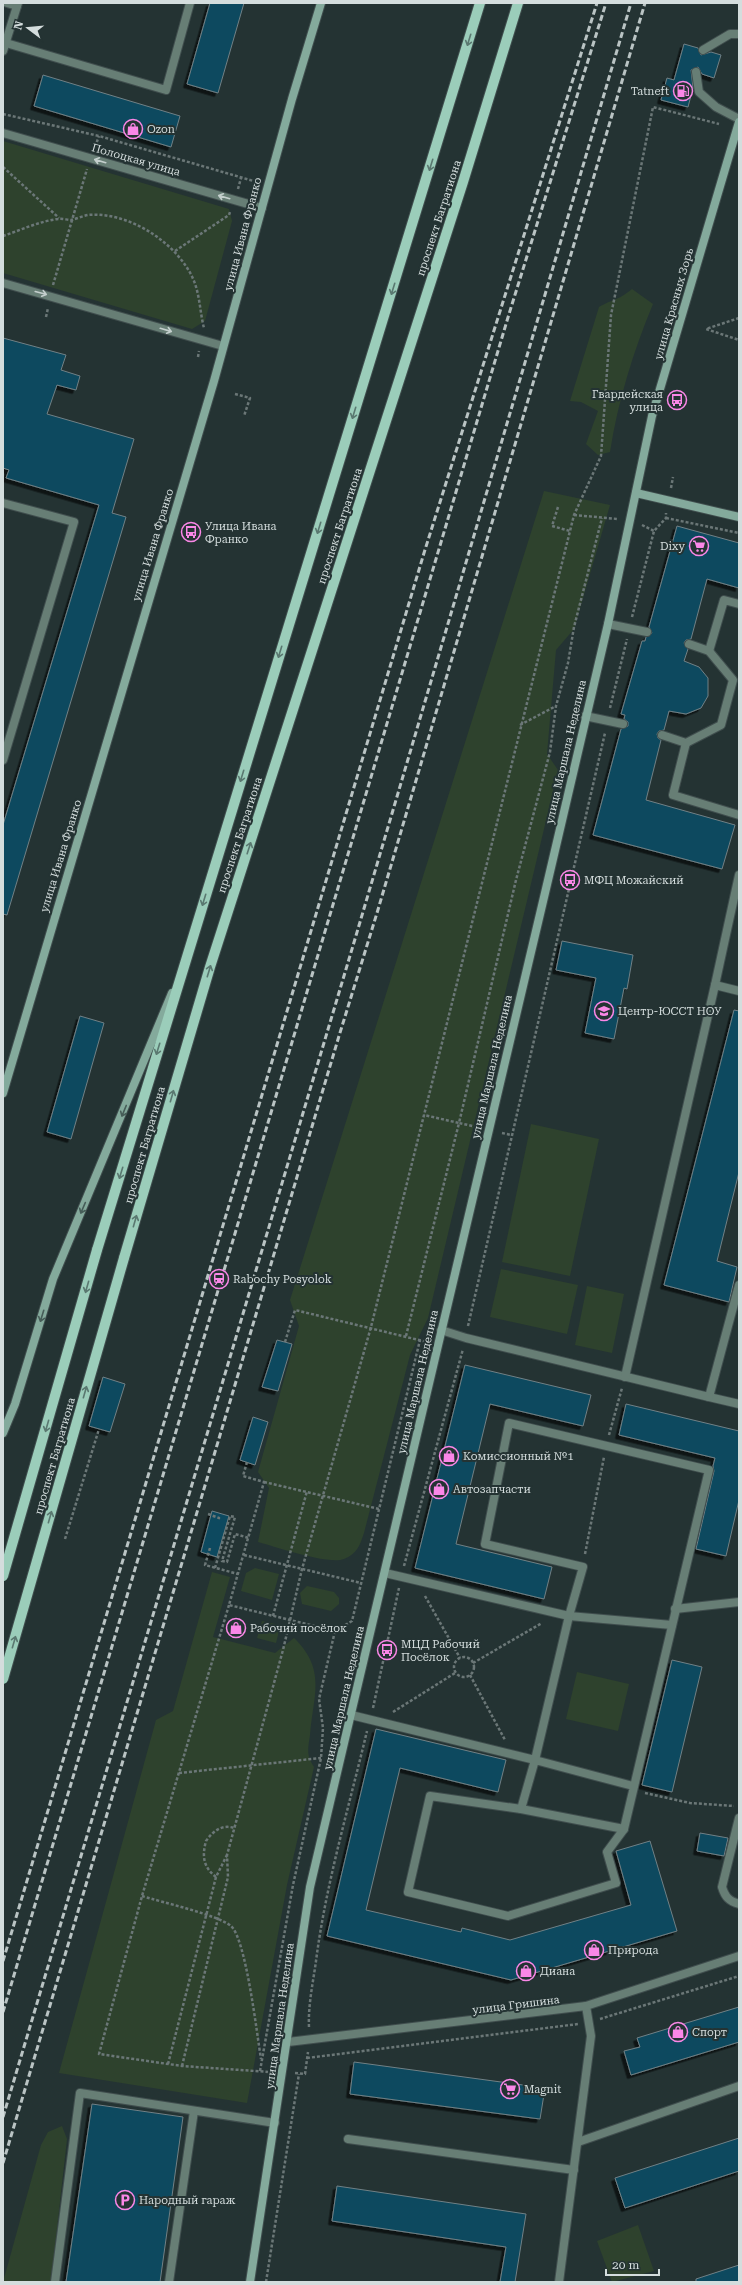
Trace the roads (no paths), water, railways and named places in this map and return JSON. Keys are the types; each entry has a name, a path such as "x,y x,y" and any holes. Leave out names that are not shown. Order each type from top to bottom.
{"main road":[{"name":"проспект Багратиона","path":"3,1576 97,1250 480,3"},
{"name":"проспект Багратиона","path":"3,1679 124,1258 210,967 461,190 518,3"}],"street":[{"path":"7,3 17,4 4,47 166,90 190,3"},
{"name":"улица Ивана Франко","path":"3,1093 223,346 321,3"},
{"path":"703,50 730,34 739,34"},
{"path":"696,72 699,92 738,123"},
{"name":"улица Красных Зорь","path":"636,493 652,416 738,123"},
{"name":"Полоцкая улица","path":"3,133 262,208"},
{"path":"3,283 223,346"},
{"path":"636,493 668,502 739,517"},
{"name":"улица Маршала Неделина","path":"250,2282 288,2042 310,1887 385,1573 585,716 608,624 636,493"},
{"path":"3,503 74,522 3,760"},
{"path":"709,651 724,600 739,604"},
{"path":"608,624 647,632"},
{"path":"662,735 686,743 721,725 733,680 709,651 689,644"},
{"path":"585,716 623,724"},
{"path":"686,743 673,795 739,815"},
{"path":"625,1377 739,875"},
{"path":"3,1433 15,1404 53,1279 186,958"},
{"path":"715,985 739,991"},
{"path":"709,1397 739,1285"},
{"path":"441,1330 466,1338 739,1404"},
{"path":"522,1809 582,1567 484,1544 509,1423 709,1470 632,1788 624,1829 607,1852 616,1883 508,1916 408,1892 430,1796 522,1809 624,1829"},
{"path":"385,1573 569,1616 672,1624"},
{"path":"676,1609 739,1602"},
{"path":"351,1715 535,1760 632,1788"},
{"path":"739,1818 722,1887 724,1896 730,1901 739,1904"},
{"name":"улица Гришина","path":"288,2042 586,2006 739,1956"},
{"path":"559,2282 591,2036 586,2006"},
{"path":"578,2142 739,2086"},
{"path":"55,2282 80,2092 275,2123"},
{"path":"170,2282 194,2110"},
{"path":"348,2138 574,2170"}],"railway":[{"path":"3,1961 424,553 597,3"},
{"path":"3,2012 509,314 606,3"},
{"path":"3,2117 355,939 631,3"},
{"path":"3,2163 377,913 645,3"}],"place":[{"name":"Tatneft","path":"683,91"},
{"name":"Ozon","path":"133,129"},
{"name":"Гвардейская улица","path":"677,400"},
{"name":"Улица Ивана Франко","path":"191,532"},
{"name":"Dixy","path":"699,546"},
{"name":"МФЦ Можайский","path":"570,880"},
{"name":"Центр-ЮССТ НОУ","path":"604,1011"},
{"name":"Rabochy Posyolok","path":"219,1279"},
{"name":"Комиссионный №1","path":"449,1456"},
{"name":"Автозапчасти","path":"439,1489"},
{"name":"Рабочий посёлок","path":"236,1628"},
{"name":"МЦД Рабочий Посёлок","path":"387,1650"},
{"name":"Природа","path":"594,1950"},
{"name":"Диана","path":"526,1971"},
{"name":"Спорт","path":"678,2032"},
{"name":"Magnit","path":"510,2089"},
{"name":"Народный гараж","path":"125,2200"}]}
